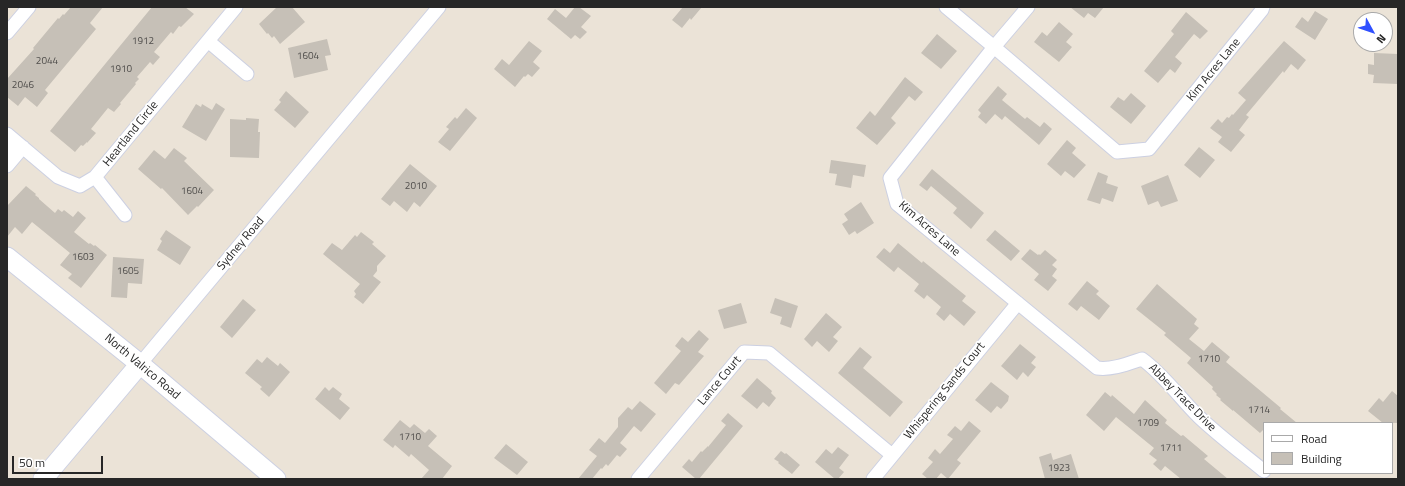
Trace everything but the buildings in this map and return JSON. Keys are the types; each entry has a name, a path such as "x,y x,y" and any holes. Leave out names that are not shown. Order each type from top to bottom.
{"street":[{"path":"7,33 29,7"},
{"name":"Heartland Circle","path":"13,143 58,177 80,186 95,177 236,7"},
{"name":"Sydney Road","path":"43,479 438,7"},
{"name":"Kim Acres Lane","path":"946,7 1116,152 1149,149 1263,7"},
{"name":"Kim Acres Lane","path":"1028,7 994,47 890,178 897,204 1091,363"},
{"path":"208,41 247,74"},
{"path":"7,166 13,143"},
{"path":"95,177 125,215"},
{"name":"North Valrico Road","path":"7,257 140,364 276,479"},
{"name":"Whispering Sands Court","path":"873,479 1018,303"},
{"name":"Lance Court","path":"638,479 744,352 769,353 892,456"},
{"name":"Abbey Trace Drive","path":"1091,363 1097,368 1104,369 1142,359 1156,369 1184,402 1204,422 1263,470"}]}
